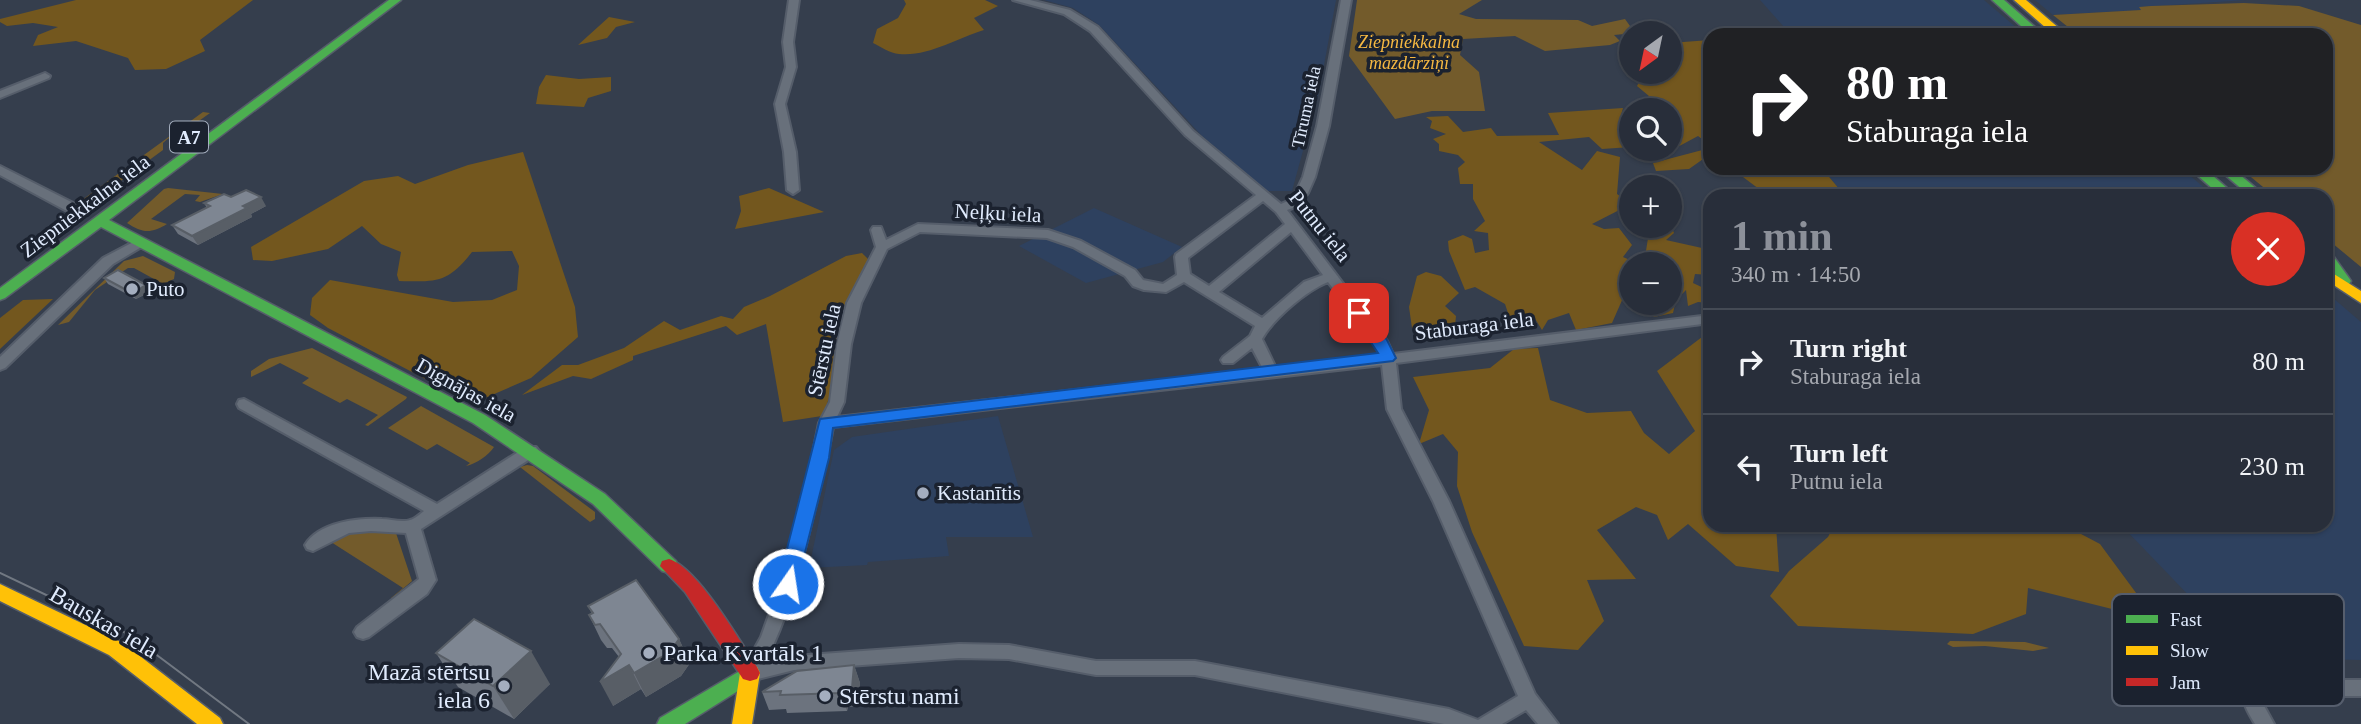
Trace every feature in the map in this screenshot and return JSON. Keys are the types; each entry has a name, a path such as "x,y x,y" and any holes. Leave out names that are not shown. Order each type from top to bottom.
{"main road":[{"name":"Ziepniekkalna iela","path":"21,258 377,0"},
{"name":"Ziepniekkalna iela","path":"0,295 396,0"},
{"path":"1997,0 2030,28"},
{"path":"2019,0 2053,28"},
{"path":"191,135 207,134 212,137"},
{"path":"2204,175 2221,189"},
{"path":"2232,175 2250,189"},
{"name":"Dignājas iela","path":"100,220 139,243 479,419 531,451 599,499 692,587 750,673"},
{"path":"2333,265 2355,293"},
{"path":"2333,278 2355,293"},
{"name":"Bauskas iela","path":"0,592 116,649 214,724"},
{"path":"667,724 750,673"},
{"name":"Stērstu iela","path":"742,724 750,673"}],"street":[{"path":"793,190 790,152 780,104 791,67 788,42 794,0"},
{"name":"Putnu iela","path":"1018,0 1067,12 1094,29 1189,133 1280,209 1382,344 1388,358 1394,409 1441,501 1528,699 1549,724"},
{"name":"Tīruma iela","path":"1280,209 1294,203 1309,177 1323,125 1346,0"},
{"path":"0,95 45,75"},
{"path":"0,170 69,207 85,212"},
{"path":"1263,325 1184,276 1181,257 1264,195"},
{"path":"1210,292 1293,224"},
{"name":"Neļķu iela","path":"882,247 918,228 1048,234 1077,244 1130,273 1138,283 1149,287 1166,288 1184,276"},
{"path":"877,230 882,247"},
{"path":"0,365 108,261 139,243"},
{"name":"Stērstu iela","path":"750,673 769,638 788,584 820,458 825,423 837,402 854,303 882,247"},
{"path":"1228,360 1255,339 1263,325 1309,285 1332,276"},
{"name":"Staburaga iela","path":"825,423 1703,320"},
{"path":"1255,339 1271,372"},
{"path":"244,404 437,511"},
{"path":"313,545 343,527 359,524 412,527 531,451"},
{"path":"363,632 421,589 428,580 412,527"},
{"path":"750,673 794,663 959,651 1009,652 1096,668 1195,668 1449,717 1471,724"},
{"path":"1486,724 1528,699"},
{"path":"2254,706 2265,724"}],"shaded area":[{"path":"76,0 253,0 200,40 205,51 166,69 135,70 128,58 76,41 33,46 38,35 58,27 33,23 7,26 0,22 0,19"},
{"path":"904,0 985,0 998,6 974,18 984,30 932,50 899,54 873,43 877,29 898,18 906,4"},
{"path":"1044,0 1336,0 1319,92 1292,191 1267,191 1202,136 1099,25 1073,8"},
{"path":"1760,0 1984,0 2017,28 1785,28"},
{"path":"2035,0 2247,0 2053,15"},
{"path":"609,17 635,22 616,27 607,38 578,45"},
{"path":"1703,41 1703,140 1698,136 1682,145 1682,98 1646,98 1649,96 1637,86 1682,84 1682,42"},
{"path":"546,75 579,79 611,77 611,91 588,98 584,107 536,104 539,87"},
{"path":"1619,108 1619,148 1602,149 1589,137 1539,142 1582,170 1597,151 1619,157 1619,210 1592,224 1604,229 1619,228 1619,238 1627,238 1632,245 1627,252 1619,252 1619,307 1612,323 1576,330 1569,313 1548,320 1542,330 1534,317 1527,326 1509,316 1505,304 1475,287 1465,290 1449,251 1448,241 1463,235 1472,239 1475,253 1489,250 1488,233 1474,231 1485,221 1473,199 1473,184 1460,184 1458,168 1465,162 1458,155 1439,151 1439,144 1433,139 1446,134 1430,128 1432,121 1426,117 1448,116 1463,132 1491,128 1497,136 1559,135 1548,113"},
{"path":"1703,150 1703,159 1689,169 1656,171 1653,163 1682,161 1682,155"},
{"path":"523,152 575,307 578,337 531,378 485,398 456,395 328,328 310,315 312,298 330,280 453,302 492,300 517,290 519,266 512,251 472,252 456,270 441,278 399,281 397,275 401,252 381,244 362,226 328,249 272,261 253,260 251,247 364,181 398,176 415,184 468,165"},
{"path":"1740,175 1828,175 1839,189 1783,188 1759,189"},
{"path":"1828,175 2189,175 2206,189 1839,189"},
{"path":"769,188 824,212 735,229 741,211 739,196"},
{"path":"1094,208 1182,247 1163,262 1086,283 1019,246"},
{"path":"1648,238 1668,238 1666,240 1702,248 1703,275 1695,274 1693,283 1703,288 1703,302 1688,306 1686,290 1682,294 1682,252 1646,252"},
{"path":"862,253 871,262 848,298 840,317 831,389 822,416 783,422 766,324 737,335 726,326 633,356 633,360 591,379 573,376 522,395 562,365 578,365 624,348 664,321 680,330 721,316 733,319 744,307 846,256"},
{"path":"1426,272 1441,276 1459,293 1445,306 1456,316 1454,335 1428,336 1412,328 1409,307 1417,276"},
{"path":"2333,298 2361,322 2361,660 2344,660 2344,594 2187,594 2128,532 2333,532"},
{"path":"53,299 0,349 0,318 23,300"},
{"path":"1703,336 1703,532 1776,532 1779,572 1736,566 1688,524 1668,540 1657,515 1636,507 1597,530 1636,579 1587,580 1604,621 1578,650 1524,646 1472,532 1457,486 1458,452 1443,434 1419,444 1429,410 1413,377 1490,368 1514,349 1538,348 1550,400 1587,413 1631,411 1644,433 1669,454 1695,431 1657,371"},
{"name":"Kastanītis","path":"998,416 1033,537 946,537 949,556 809,568 834,450 852,437"},
{"path":"1830,532 2077,532 2100,544 2137,594 2112,594 2112,609 2028,588 2026,614 1973,634 1798,626 1770,596 1789,571"}],"green space":[{"name":"Ziepniekkalna mazdārziņi","path":"1357,0 1482,0 1459,14 1476,19 1578,20 1592,26 1625,19 1626,21 1619,21 1619,35 1614,35 1619,41 1610,45 1545,51 1515,36 1463,39 1460,55 1479,72 1485,111 1432,111 1395,119 1349,56"},
{"path":"2244,3 2299,6 2361,25 2361,267 2333,244 2333,189 2266,189 2248,175 2333,175 2333,28 2069,28 2053,15 2141,10 2139,7"},
{"path":"203,112 210,113 196,123 200,124 167,139 163,143 163,150 96,199 78,203"},
{"path":"164,189 223,194 200,202 195,201 200,195 185,194 151,219 167,224 151,231 137,229 127,223"},
{"path":"143,256 175,272 174,279 163,284 134,268 128,268 95,290 69,322 58,325 124,261"},
{"path":"312,348 407,397 406,399 368,426 365,425 378,415 347,399 340,403 302,383 309,378 280,363 251,377 251,371 269,359"},
{"path":"421,406 494,447 482,459 466,466 470,463 437,444 427,450 388,428"},
{"path":"533,466 595,512 595,519 590,522 520,467"},
{"path":"345,531 396,533 412,581 391,598 403,588 331,542 313,552"},
{"path":"1950,641 2025,642 2049,648 2033,651 1985,646 1953,647 1947,644"}],"building":[{"path":"246,190 261,197 243,206 247,208 192,236 172,225 210,206 204,203 224,194 231,197"},
{"path":"118,270 146,285 132,293 104,278"},
{"path":"636,580 679,639 670,652 634,673 629,665 600,682 621,654 600,624 595,625 589,615 593,613 588,606"},
{"path":"474,619 531,651 493,686 436,653"},
{"path":"854,665 852,688 843,689 842,693 780,695 781,691 762,692 797,671"}],"tram line":[{"path":"0,573 130,635 249,724"}],"traffic: fast":[{"path":"0,295 396,0"},
{"path":"1997,0 2030,28"},
{"path":"2204,175 2221,189"},
{"path":"2232,175 2250,189"},
{"path":"100,221 479,419 599,499 669,566"},
{"path":"2333,266 2344,281"},
{"path":"667,724 750,673"}],"traffic: slow":[{"path":"2019,0 2053,28"},
{"path":"2333,278 2361,298"},
{"path":"0,592 116,649 213,724"},
{"path":"742,724 750,673"}],"traffic: jam":[{"path":"669,566 692,587 750,673"}],"place":[{"name":"Puto","path":"132,289"},
{"name":"Kastanītis","path":"923,493"},
{"name":"Parka Kvartāls 1","path":"649,653"},
{"name":"Mazā stērtsu iela 6","path":"504,686"},
{"name":"Stērstu nami","path":"825,696"}],"route":[{"path":"788,584 805,509 812,493 825,423 1388,358 1382,344 1359,313"}]}
